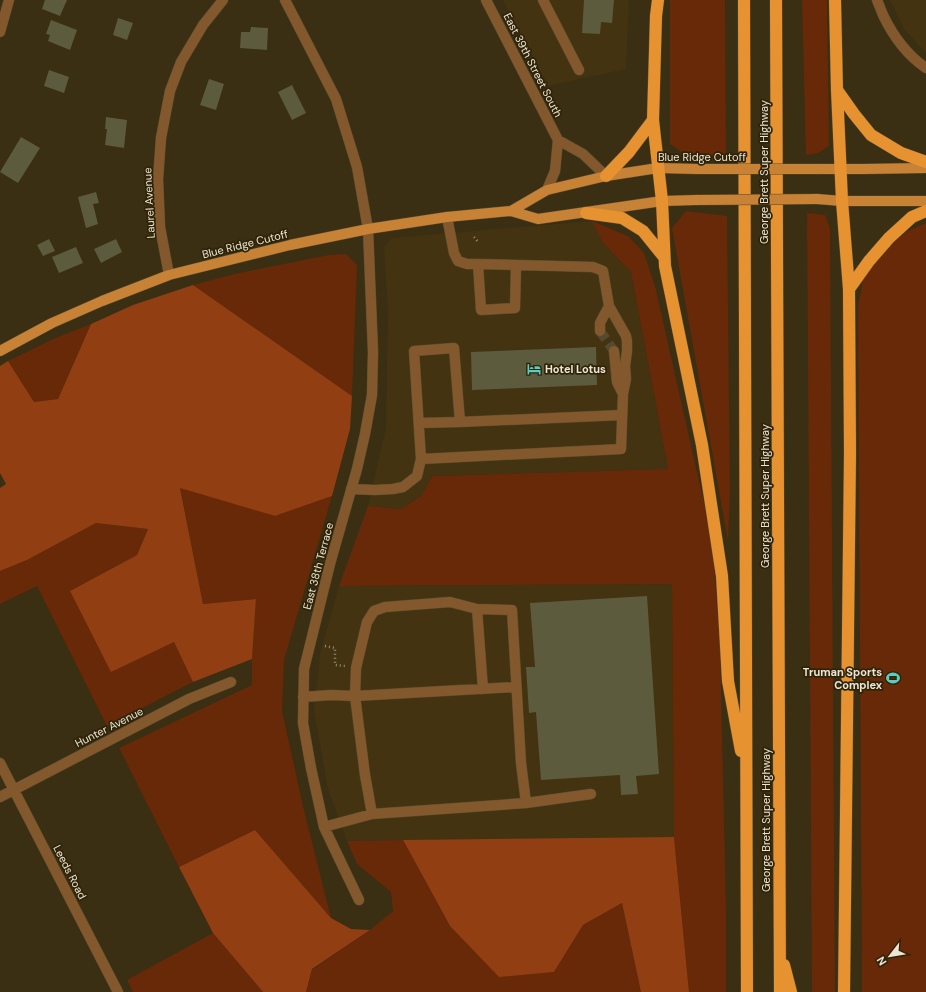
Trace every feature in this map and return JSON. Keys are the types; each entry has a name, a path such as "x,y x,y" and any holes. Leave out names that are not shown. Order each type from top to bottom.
{"highway":[{"path":"658,0 656,16 653,120 662,201 665,266 702,445 722,576 728,681 746,784"},
{"name":"George Brett Super Highway","path":"744,0 747,992"},
{"name":"George Brett Super Highway","path":"776,0 780,992"},
{"path":"835,0 842,201 849,289 850,454 844,992"},
{"path":"838,90 854,114 871,135 901,153 926,162"},
{"path":"606,176 629,152 653,120"},
{"path":"849,289 869,261 889,238 912,217 926,211"},
{"path":"586,213 622,218 643,231 664,257"},
{"path":"780,949 791,992"}],"main road":[{"name":"Blue Ridge Cutoff","path":"511,211 546,190 606,176 658,168 926,168"},
{"name":"Blue Ridge Cutoff","path":"0,351 52,323 102,301 170,275 290,245 368,229 447,217 511,211 538,220 662,201 817,199 842,201 926,201"}],"street":[{"path":"0,32 9,0"},
{"name":"Laurel Avenue","path":"170,275 160,227 158,179 161,138 170,91 181,62 203,25 223,0"},
{"name":"East 38th Terrace","path":"285,0 336,99 357,167 368,229 373,352 372,395 365,434 330,564 304,669 303,697 303,723 324,827 359,900"},
{"name":"East 39th Street South","path":"486,0 558,140"},
{"path":"543,0 579,70"},
{"path":"877,0 894,35 903,47 926,68"},
{"path":"546,190 555,172 558,140 583,154 606,176"},
{"path":"420,459 621,449 627,342 626,336 609,306 603,271 593,267 467,264 458,261 454,253 447,217"},
{"path":"478,264 481,310 516,308 516,265"},
{"path":"600,331 600,323 609,306"},
{"path":"351,489 393,489 403,487 417,476 420,459 414,351 454,348 460,422"},
{"path":"614,351 617,382 623,394"},
{"path":"419,423 622,414"},
{"path":"372,814 365,775 355,696 356,668 367,622 374,611 385,607 450,602 477,610 512,610 521,763 526,803"},
{"path":"477,610 483,689"},
{"name":"Hunter Avenue","path":"0,798 189,700 231,682"},
{"path":"303,697 331,695 355,696 516,687"},
{"name":"Leeds Road","path":"0,763 118,992"},
{"path":"324,827 372,814 526,803 591,794"}],"path":[{"path":"474,237 479,243"},
{"path":"325,646 335,648 335,665 348,667"}],"shaded area":[{"path":"503,0 629,0 626,69 548,86"},
{"path":"670,0 725,0 726,156 686,155 670,144"},
{"path":"802,0 827,0 829,146 818,153 806,155"},
{"path":"890,0 926,0 926,53 904,29"},
{"path":"686,211 727,216 730,494 728,541 672,228"},
{"path":"807,213 825,215 830,228 835,992 812,992"},
{"path":"592,221 603,243 631,272 668,469 432,476 421,496 401,509 368,506 386,428 388,312 384,247 392,238"},
{"path":"592,221 628,236 644,253 655,286 712,538 720,646 726,909 726,992 689,992 674,837 672,584 339,586 368,506 401,509 421,496 432,476 668,469 631,272 603,243"},
{"name":"Truman Sports Complex","path":"926,223 926,992 862,992 858,306 863,280 879,255 906,232"},
{"path":"346,254 357,265 352,396 193,285 234,274 329,255"},
{"path":"193,285 352,396 350,429 332,496 275,516 180,488 203,604 256,599 252,659 193,682 174,642 111,672 70,591 137,555 148,529 96,523 27,560 0,571 0,488 6,484 0,473 0,366 8,361 34,402 58,399 91,324 133,305"},
{"path":"91,324 58,399 34,402 8,361 53,339"},
{"path":"180,487 275,516 332,496 284,660 282,711 303,806 331,918 255,830 179,867 119,748 252,685 252,659 256,599 203,604"},
{"path":"96,523 148,529 137,555 70,591 174,642 193,682 107,726 37,586 0,604 0,571 27,560"},
{"path":"672,584 674,837 347,841 328,789 314,711 320,654 339,586"},
{"path":"255,830 331,918 351,929 370,930 312,969 306,992 263,992 213,933 179,867"},
{"path":"674,837 689,992 641,992 622,903 583,925 554,972 499,977 450,926 403,840"},
{"path":"403,840 450,926 554,972 583,925 622,903 641,992 306,992 312,970 370,930 393,911 391,892 357,864 347,841"},
{"path":"213,933 263,992 133,992 127,980"}],"building":[{"path":"45,0 67,0 60,16 42,9"},
{"path":"584,0 614,0 612,23 601,22 600,34 582,33"},
{"path":"118,18 133,23 127,40 113,35"},
{"path":"51,20 77,30 70,50 48,41 50,35 46,34"},
{"path":"251,27 268,28 267,50 240,48 241,32 250,32"},
{"path":"49,70 69,77 64,93 44,86"},
{"path":"209,79 224,84 216,110 200,105"},
{"path":"292,85 306,113 292,120 278,92"},
{"path":"106,117 127,120 124,148 105,145 107,129 105,129"},
{"path":"21,137 40,148 18,183 0,172"},
{"path":"96,192 99,203 93,204 98,224 86,228 78,197"},
{"path":"49,239 55,251 43,256 37,245"},
{"path":"116,239 122,252 101,263 94,249"},
{"path":"76,247 83,263 59,273 52,257"},
{"name":"Hotel Lotus","path":"596,347 597,385 472,390 471,352"},
{"path":"647,596 659,774 636,776 638,794 621,795 620,775 541,780 536,712 529,713 526,667 535,667 530,603"}],"tunnel":[{"path":"600,331 614,351"}],"place":[{"name":"Hotel Lotus","path":"534,369"},
{"name":"Truman Sports Complex","path":"893,678"}]}
